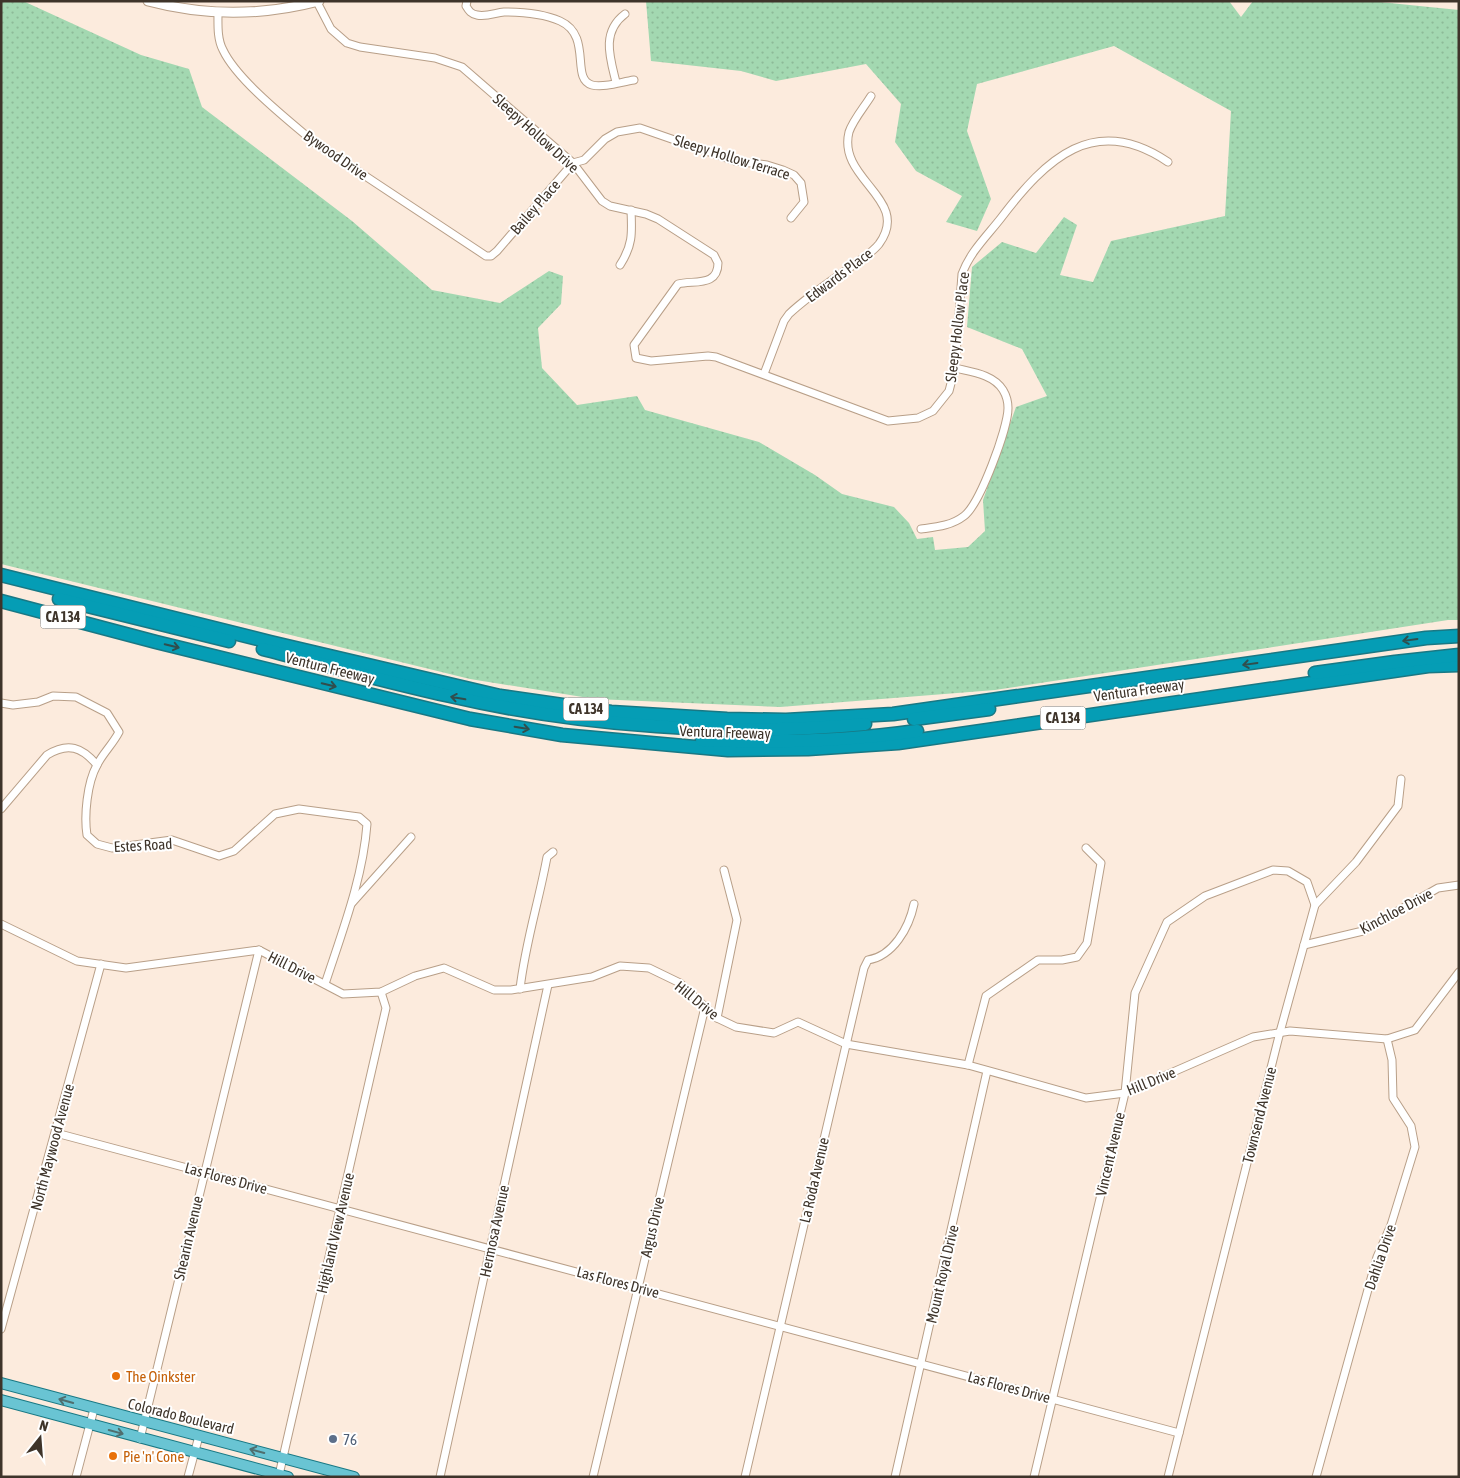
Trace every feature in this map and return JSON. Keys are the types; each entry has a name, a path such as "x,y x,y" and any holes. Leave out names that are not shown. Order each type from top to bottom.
{"highway":[{"name":"Ventura Freeway","path":"1,575 422,679 500,696 611,712 728,720 786,720 874,715 1182,674 1426,638 1459,636"},
{"path":"1,584 451,697 563,716 658,725 763,729 840,726 934,717 1147,686 1182,674"},
{"path":"1,592 108,620 124,633"},
{"name":"Ventura Freeway","path":"1,601 470,719 562,735 666,746 728,750 808,749 898,743 1428,666 1459,665"},
{"path":"666,746 682,739 772,741 907,733 1395,662 1459,656"}],"main road":[{"name":"Colorado Boulevard","path":"1,1383 144,1423 284,1458 319,1472 354,1477"},
{"path":"1,1400 140,1439 284,1476"}],"street":[{"path":"148,1 167,6 218,12 286,9 318,2"},
{"path":"467,1 466,6 469,12 478,15 518,13 559,21 568,26 579,40 584,79 591,84 601,86 634,80"},
{"name":"Sleepy Hollow Drive","path":"318,2 331,29 347,43 360,47 435,58 462,67 572,163 602,201 610,206 632,210 658,219 714,255 718,263 717,272 711,280 678,284 634,345"},
{"name":"Bywood Drive","path":"218,12 222,49 232,66 292,124 314,142 483,255 491,256 498,251"},
{"path":"616,82 608,49 612,29 618,19 625,14"},
{"name":"Edwards Place","path":"764,374 789,314 869,253 885,233 887,215 885,208 879,197 855,169 849,152 850,131 871,96"},
{"name":"Sleepy Hollow Terrace","path":"572,163 584,160 605,138 617,132 640,128 735,161 767,165 794,175 801,184 804,202 792,218"},
{"name":"Sleepy Hollow Place","path":"634,345 634,352 639,360 651,361 708,356 764,374 888,421 918,418 932,411 949,391 955,368 962,274 967,261 1009,208 1044,169 1054,160 1078,146 1106,141 1132,144 1151,151 1168,162"},
{"name":"Bailey Place","path":"498,251 572,163"},
{"path":"620,264 629,251 632,236 632,210"},
{"path":"921,529 946,525 965,515 978,498 984,485 1006,420 1007,397 1001,388 987,376 955,368"},
{"name":"Estes Road","path":"1,703 13,705 38,702 53,696 76,697 107,713 119,732 113,744 97,765 84,816 87,835 97,844 112,848 172,840 219,856 234,851 275,814 299,809 359,816 367,824 366,839 350,905"},
{"path":"1,809 48,755 55,750 65,746 74,747 82,751 97,765"},
{"name":"Townsend Avenue","path":"1168,1477 1280,1032 1315,905 1356,862 1398,806 1401,779"},
{"path":"325,984 350,905 411,838"},
{"path":"968,1065 986,996 1038,960 1062,960 1076,957 1087,943 1101,863 1086,848"},
{"path":"520,989 524,954 536,916 547,857 553,852"},
{"path":"717,1018 737,920 724,870"},
{"name":"Vincent Avenue","path":"1034,1477 1054,1399 1124,1093 1135,993 1167,922 1205,896 1273,870 1288,871 1307,882 1315,905"},
{"name":"Kinchloe Drive","path":"1304,945 1363,931 1438,888 1459,885"},
{"name":"La Roda Avenue","path":"745,1477 846,1044 868,960 879,958 890,951 911,918 914,904"},
{"name":"Hill Drive","path":"1,924 77,960 126,968 259,950 344,994 381,992 415,976 444,968 494,990 520,989 592,977 620,966 649,968 680,983 717,1018 736,1027 774,1033 798,1022 846,1044 968,1065 1086,1098 1124,1093 1253,1037 1290,1031 1387,1039 1415,1030 1459,972"},
{"name":"Shearin Avenue","path":"140,1439 259,950"},
{"name":"North Maywood Avenue","path":"1,1329 101,964"},
{"name":"Hermosa Avenue","path":"440,1477 548,984"},
{"name":"Highland View Avenue","path":"284,1476 284,1458 386,1008 381,992"},
{"name":"Argus Drive","path":"593,1477 705,1007"},
{"name":"Dahlia Drive","path":"1316,1477 1377,1257 1391,1224 1415,1147 1411,1126 1393,1098 1392,1060 1387,1039"},
{"name":"Mount Royal Drive","path":"895,1477 987,1070"},
{"name":"Las Flores Drive","path":"56,1133 490,1247 1179,1433"},
{"path":"76,1477 94,1409"},
{"path":"188,1477 199,1436"}],"green space":[{"path":"1,1 23,1 141,55 189,69 202,107 352,221 432,290 500,303 549,271 563,276 561,304 538,328 542,368 577,405 637,396 645,410 759,442 815,475 842,494 894,507 909,523 917,539 933,537 935,550 968,547 985,531 983,500 1016,407 1047,396 1022,349 967,327 972,267 1002,242 1036,253 1064,217 1077,225 1060,275 1093,282 1111,241 1225,216 1231,111 1114,46 977,84 967,131 991,199 977,231 946,222 962,196 916,171 895,142 901,104 866,64 776,81 741,71 651,61 646,1 1229,1 1241,17 1253,1 1370,1 1459,10 1459,620 1448,620 995,690 780,707 595,699 470,679 1,564"}],"place":[{"name":"The Oinkster","path":"116,1376"},
{"name":"76","path":"333,1439"},
{"name":"Pie 'n' Cone","path":"113,1456"}]}
